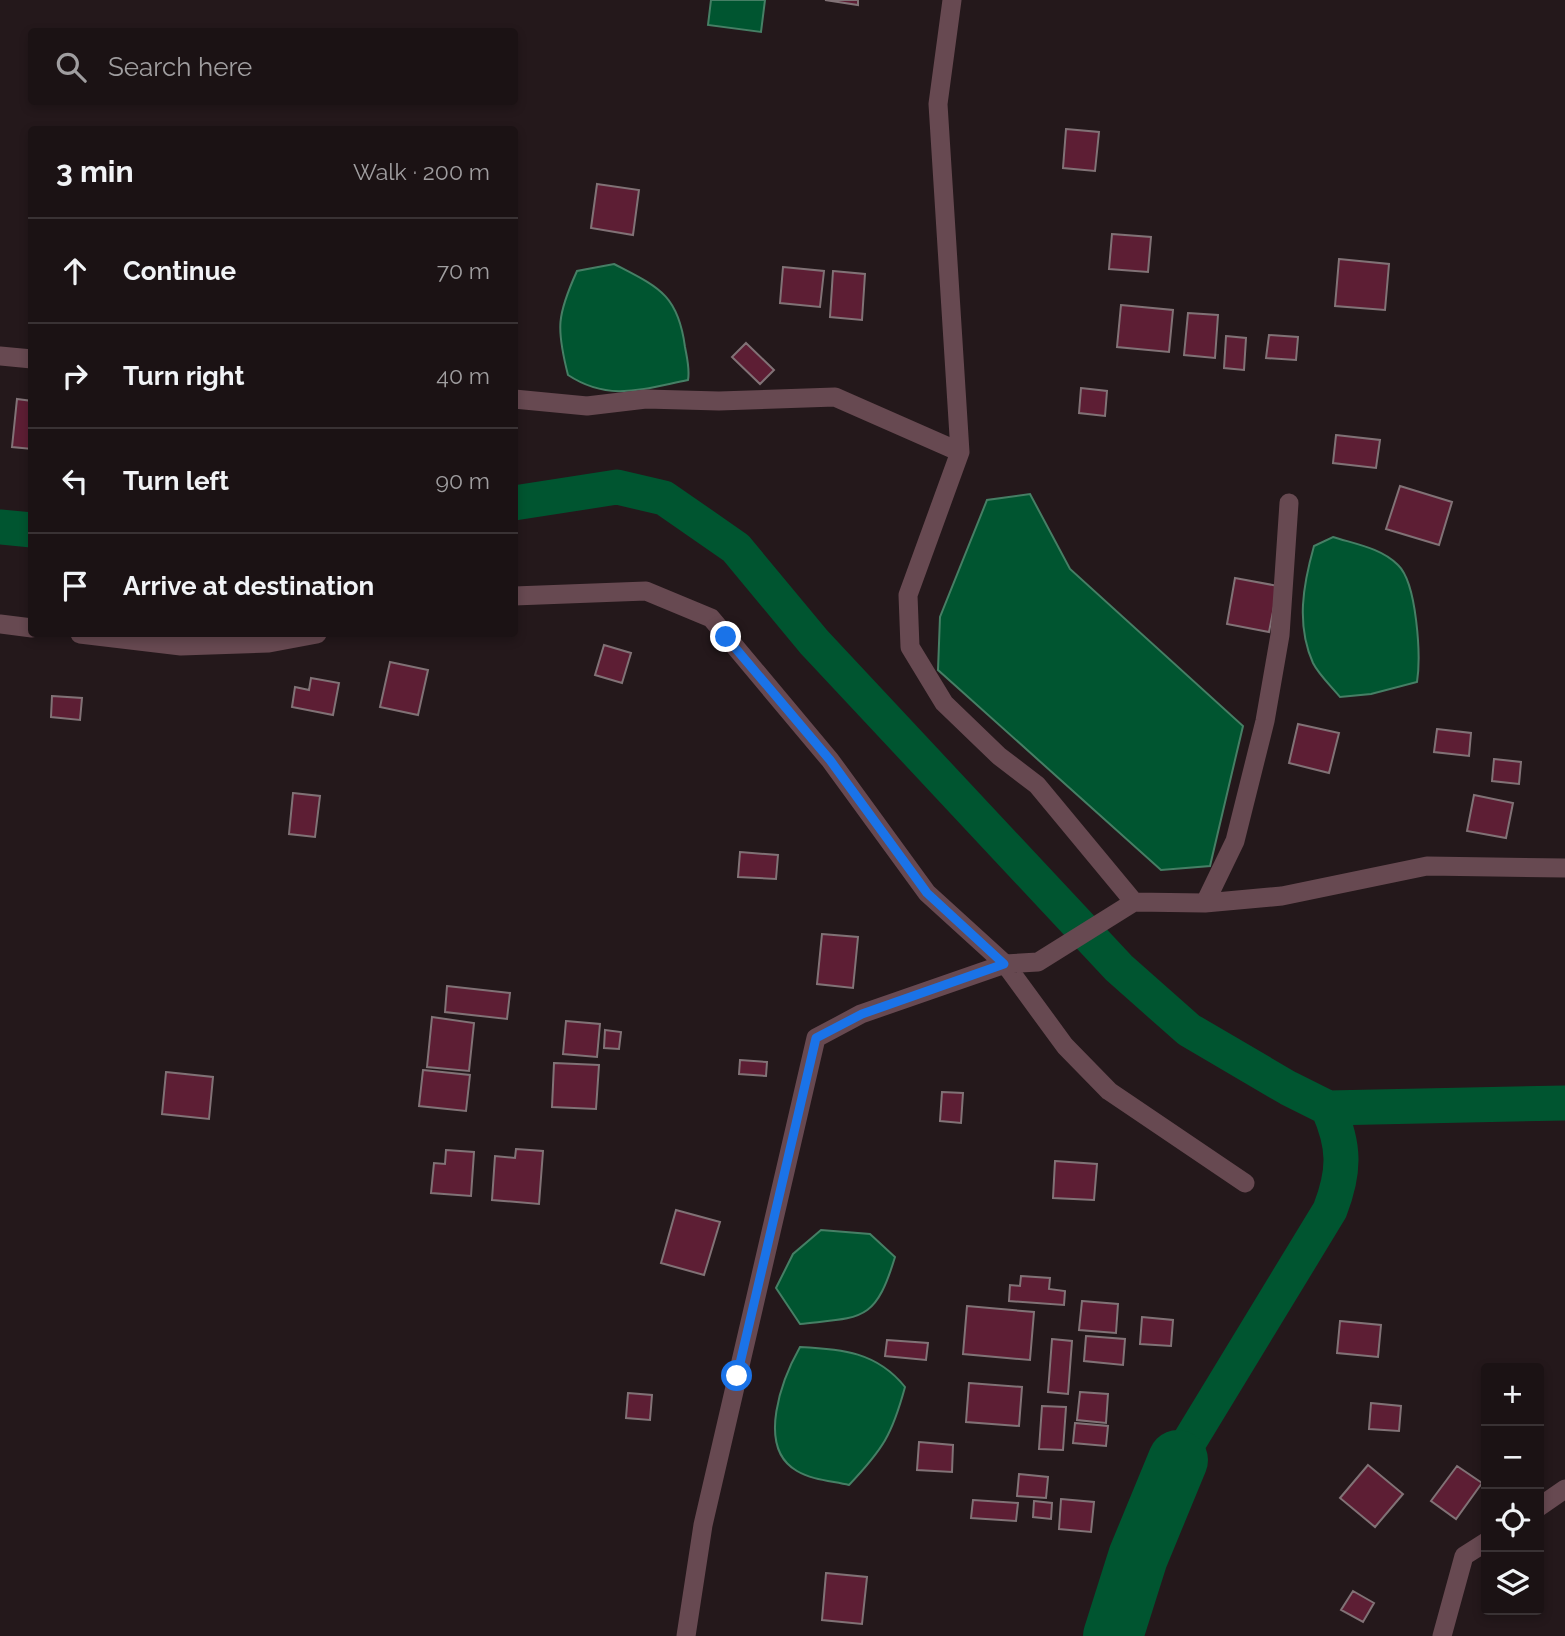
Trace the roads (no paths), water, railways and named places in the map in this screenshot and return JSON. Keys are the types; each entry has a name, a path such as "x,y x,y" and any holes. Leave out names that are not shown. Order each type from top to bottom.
{"street":[{"path":"952,0 939,104 960,452 908,595 910,647 944,703 999,756 1037,785 1134,902"},
{"path":"0,356 28,359"},
{"path":"518,399 587,406 646,399 719,401 835,397 960,452"},
{"path":"1205,903 1235,841 1265,721 1280,635 1289,503"},
{"path":"518,596 646,591 711,618 830,760 927,893 1004,964 1065,1046 1109,1091 1245,1183"},
{"path":"0,624 28,628"},
{"path":"105,637 181,646 269,643 301,637"},
{"path":"686,1636 703,1525 816,1038 862,1014 1004,964 1038,962 1134,902 1205,903 1282,896 1427,866 1565,868"},
{"path":"1544,1504 1565,1489"},
{"path":"1442,1636 1464,1556 1481,1545"}],"waterway":[{"path":"518,502 617,487 664,498 736,548 814,642 1119,968 1189,1030 1288,1088 1328,1108 1338,1134 1341,1159 1338,1183 1330,1210 1178,1460"},
{"path":"0,527 28,530"},
{"path":"1328,1108 1565,1103"},
{"path":"1113,1636 1138,1557 1178,1460"}]}
